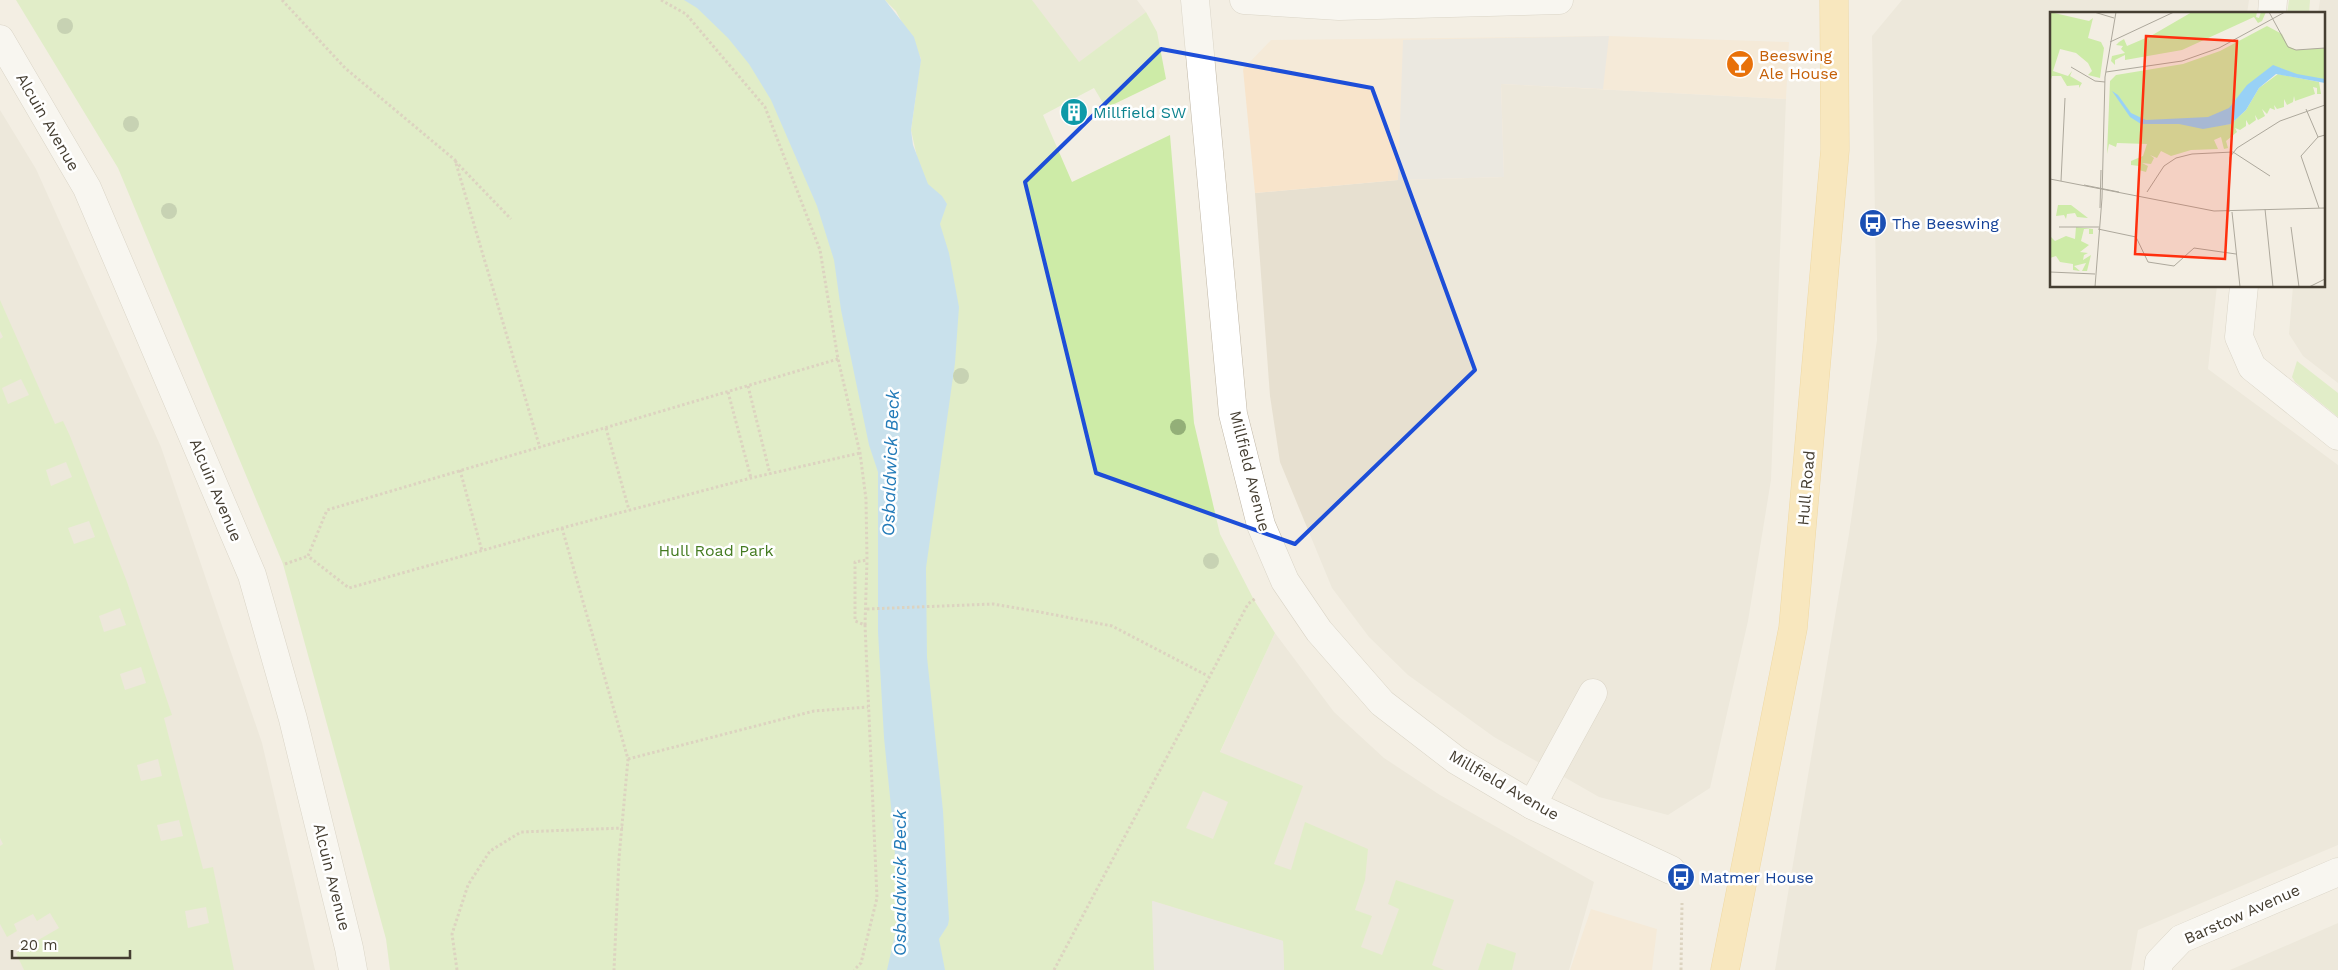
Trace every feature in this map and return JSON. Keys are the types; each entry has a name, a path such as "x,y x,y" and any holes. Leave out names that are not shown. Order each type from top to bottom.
{"main road":[{"name":"Hull Road","path":"1725,970 1793,628 1835,150 1834,0"}],"street":[{"name":"Millfield Avenue","path":"1195,0 1233,414 1261,525 1285,581 1319,631 1382,702 1456,760 1532,805 1671,870"},
{"path":"1244,0 1339,6 1559,0"},
{"name":"Alcuin Avenue","path":"0,39 87,188 252,575 293,718 347,938 353,970"},
{"path":"2244,288 2239,337 2252,367 2338,436"},
{"path":"1532,805 1593,693"},
{"name":"Barstow Avenue","path":"2158,970 2159,962 2180,939 2338,872"}],"path":[{"path":"282,0 345,68 454,160 511,218"},
{"path":"661,0 686,14 765,107 820,250 838,358 860,453 866,499 867,609 865,625 877,898 861,963 854,970"},
{"path":"454,160 540,448"},
{"path":"838,358 327,510 308,556 349,588 629,510 751,478 860,453"},
{"path":"748,386 770,474"},
{"path":"728,392 751,478"},
{"path":"606,428 629,510"},
{"path":"460,470 482,551"},
{"path":"562,528 628,760 619,858 614,970"},
{"path":"865,625 855,621 855,562 867,560"},
{"path":"1054,970 1208,676 1248,604 1285,581"},
{"path":"867,609 993,604 1112,626 1208,676"},
{"path":"628,760 814,711 868,707"},
{"path":"457,970 452,934 468,885 490,852 521,832 623,828"},
{"path":"1671,870 1683,876 1681,970"}],"highlighted area":[{"path":"1161,49 1372,88 1475,370 1295,544 1096,473 1025,182"}],"shaded area":[{"path":"885,0 1137,0 1146,12 1073,67 914,98 921,60 896,11"},
{"path":"1902,0 2249,0 2247,12 2050,12 2050,288 2217,288 2208,369 2338,465 2338,845 2138,930 2131,970 1775,970 1849,534 1877,340 1872,36"},
{"path":"2320,0 2338,0 2338,383 2303,356 2289,334 2293,288 2326,288 2326,12 2318,12"},
{"path":"1609,36 1789,42 1786,99 1501,84 1504,177 1398,180 1255,193 1243,69 1271,40"},
{"path":"1609,36 1603,89 1501,84 1504,177 1398,180 1403,40"},
{"path":"1501,84 1786,99 1771,480 1748,621 1710,788 1668,815 1599,797 1494,737 1408,675 1369,637 1332,588 1280,462 1270,396 1255,193 1398,180 1504,177"},
{"path":"0,110 36,169 161,447 262,743 315,970 0,970"},
{"path":"1275,633 1334,712 1384,758 1440,795 1594,882 1569,970 1154,970 1152,900"},
{"path":"1152,901 1283,941 1284,970 1154,970"},
{"path":"1591,909 1657,929 1652,970 1570,970"},
{"path":"2338,923 2338,970 2230,970"}],"green space":[{"name":"Hull Road Park","path":"16,0 743,0 917,157 911,130 921,58 896,11 885,0 1032,0 1079,62 1146,12 1157,32 1166,79 1106,108 1094,88 1043,115 1072,182 1170,135 1194,423 1220,534 1254,600 1275,633 1220,752 1303,786 1274,864 1291,870 1305,822 1368,849 1365,880 1355,910 1372,916 1361,947 1382,955 1399,909 1388,904 1396,880 1454,900 1432,965 1444,970 1284,970 1283,941 1153,901 1154,970 390,970 386,939 283,564 118,168","holes":["1203,791 1228,802 1213,839 1186,828"]},
{"path":"2289,0 2310,0 2309,12 2287,12"},
{"path":"0,300 55,424 63,421 70,436 127,582 172,715 164,718 203,869 213,867 234,970 24,970 16,953 59,928 50,913 37,921 33,914 14,924 17,931 7,937 0,924 0,846 3,844 0,838 0,339 3,337 0,331","holes":["21,379 29,395 8,404 2,388","66,462 72,477 51,486 46,470","89,521 95,537 74,544 68,528","120,608 126,625 104,632 99,616","141,667 146,683 125,690 120,674","158,759 162,776 141,781 137,765","179,820 183,836 161,841 157,825","206,907 209,923 188,928 185,911"]},
{"path":"2297,361 2338,393 2338,417 2295,382 2292,377"},
{"path":"1487,943 1516,953 1512,970 1478,970"}],"water":[{"name":"Osbaldwick Beck","path":"684,0 885,0 914,37 921,60 911,130 913,145 928,184 942,196 947,204 940,224 949,253 959,307 955,363 926,568 927,657 943,811 949,919 948,925 939,939 945,970 887,970 898,921 894,836 884,738 878,632 878,472 869,445 841,310 834,260 817,206 771,100 749,64 728,38 697,8"}],"place":[{"name":"Beeswing Ale House","path":"1740,64"},
{"name":"Millfield SW","path":"1074,112"},
{"name":"The Beeswing","path":"1873,223"},
{"name":"Matmer House","path":"1681,877"}]}
